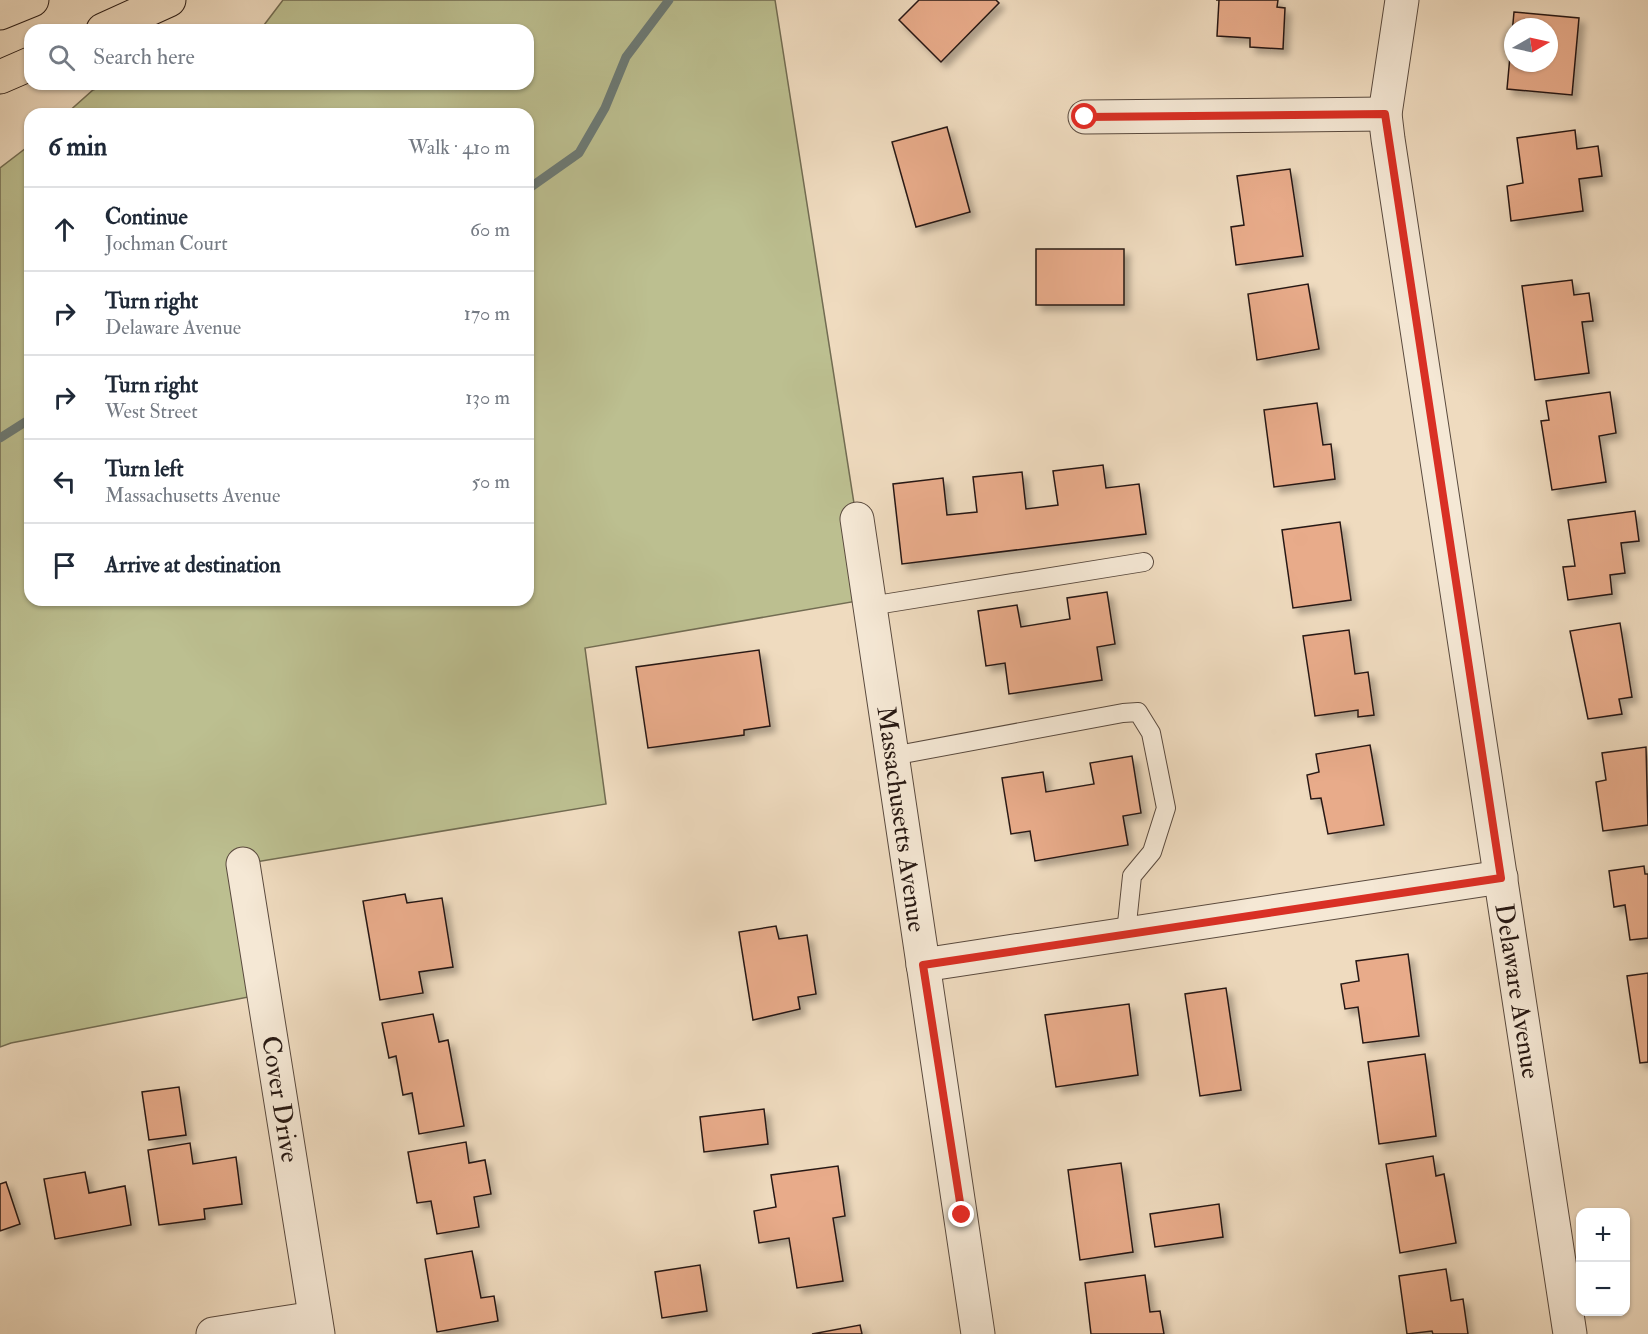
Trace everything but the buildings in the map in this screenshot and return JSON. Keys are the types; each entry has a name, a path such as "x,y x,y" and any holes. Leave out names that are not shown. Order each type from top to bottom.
{"highway":[{"path":"0,13 32,0"},
{"path":"117,24 169,0"},
{"path":"0,77 24,67"}],"street":[{"name":"Delaware Avenue","path":"1399,10 1385,114 1570,1334"},
{"path":"1085,117 1385,114"},
{"name":"Massachusetts Avenue","path":"857,519 978,1334"},
{"name":"Cover Drive","path":"243,864 316,1326"},
{"path":"923,965 1501,878"},
{"path":"213,1334 316,1326"}],"lane":[{"path":"870,606 1143,562"},
{"path":"892,756 1138,712 1151,733 1166,808 1152,852 1132,876 1126,933"}],"green space":[{"path":"283,0 775,0 869,599 585,648 606,804 243,864 264,994 0,1047 0,168 24,150 24,606 534,606 534,108 73,108 93,90 534,90 534,24 265,24"}],"waterway":[{"path":"534,185 579,153 605,108 626,57 669,0"},
{"path":"0,438 24,423"}],"route":[{"path":"962,1215 923,965 1448,884 1501,878 1491,826 1385,114 1085,117"}]}
